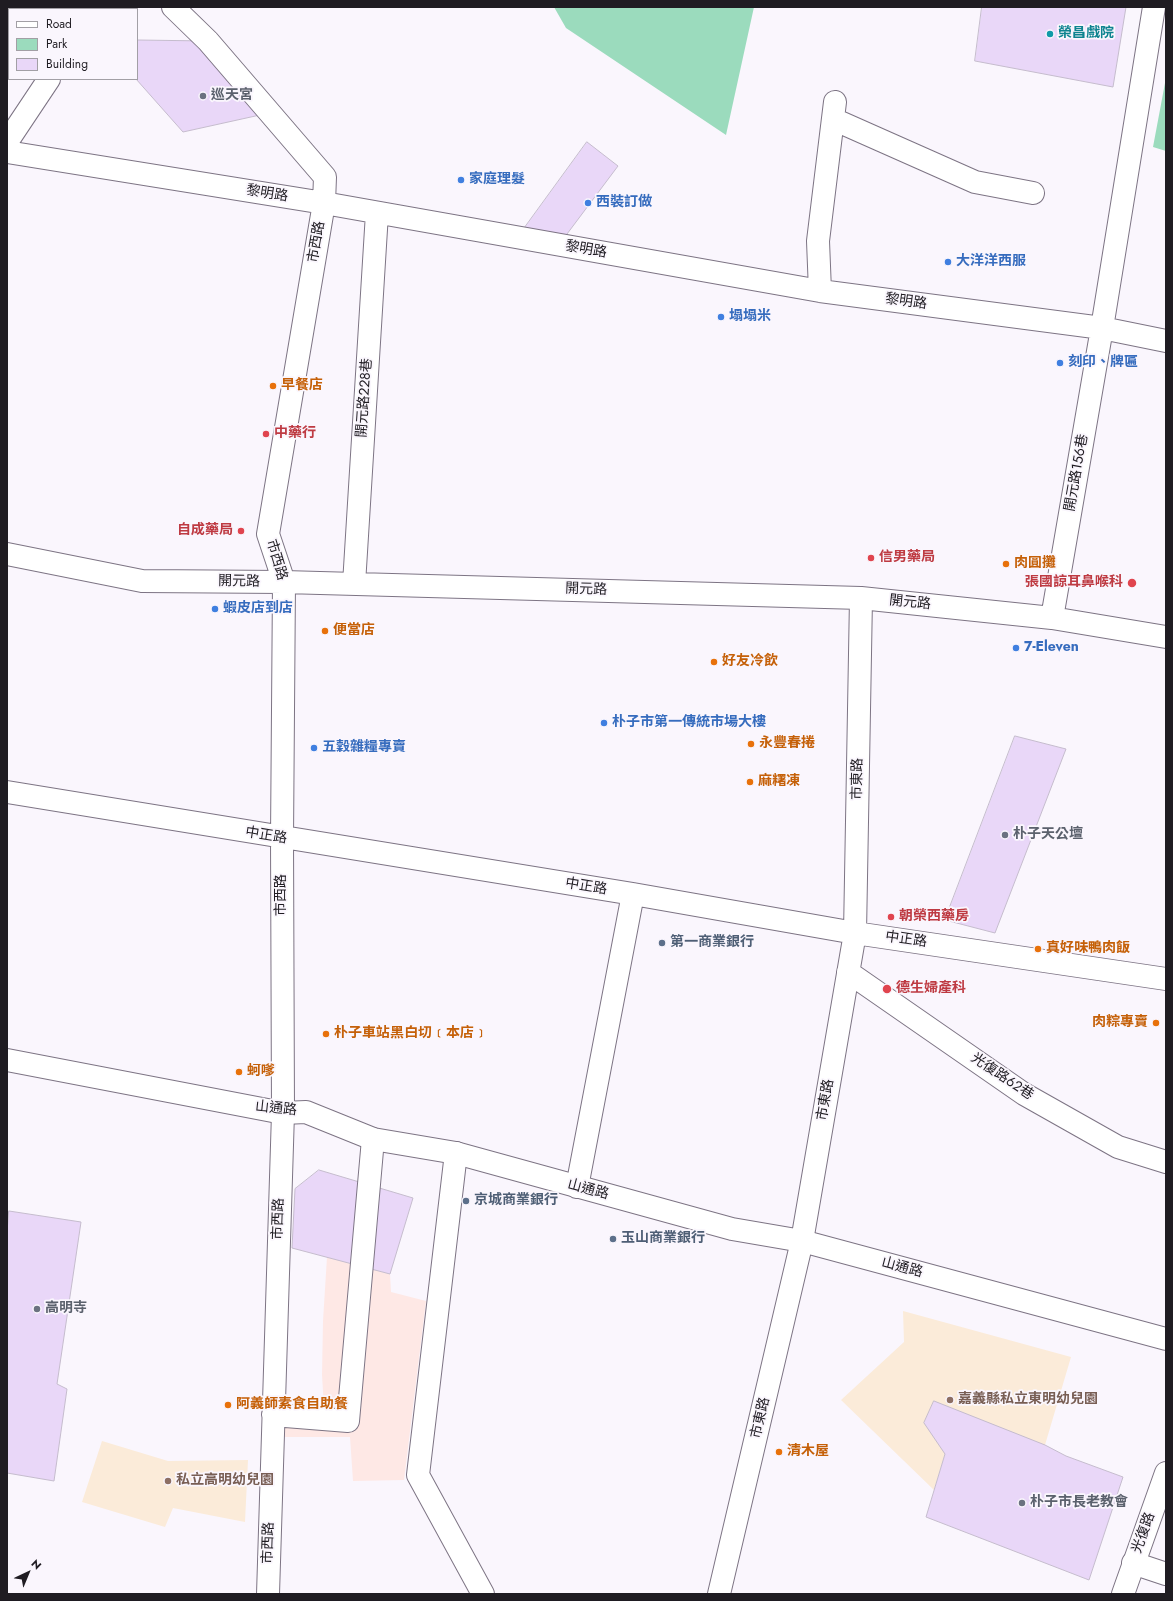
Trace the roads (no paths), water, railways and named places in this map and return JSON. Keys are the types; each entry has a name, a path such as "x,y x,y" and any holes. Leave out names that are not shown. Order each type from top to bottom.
{"street":[{"name":"市西路","path":"174,7 208,41 325,177 324,203 268,534 284,582 282,838 283,1113 268,1594"},
{"name":"開元路156巷","path":"1052,618 1102,328 1154,7"},
{"path":"7,142 48,80"},
{"path":"820,291 818,241 834,110 976,182 1034,192"},
{"name":"黎明路","path":"7,152 324,203 820,291 1102,328 1166,341"},
{"name":"開元路228巷","path":"354,584 377,213"},
{"name":"開元路","path":"7,554 142,581 284,582 861,598 1052,618 1166,637"},
{"name":"市東路","path":"719,1594 802,1241 855,933 861,598"},
{"name":"中正路","path":"7,792 633,894 855,933 1166,979"},
{"path":"577,1187 633,894"},
{"name":"光復路62巷","path":"848,972 1024,1094 1118,1146 1166,1162"},
{"name":"山通路","path":"7,1060 283,1113 306,1112 373,1139 456,1153 732,1229 802,1241 1166,1339"},
{"path":"273,1415 348,1421 373,1139"},
{"path":"456,1153 418,1475 483,1594"},
{"name":"光復路","path":"1123,1594 1166,1473"},
{"path":"1133,1563 1166,1574"}],"place":[{"name":"榮昌戲院","path":"1050,34"},
{"name":"巡天宮","path":"203,96"},
{"name":"家庭理髮","path":"461,180"},
{"name":"西裝訂做","path":"588,203"},
{"name":"大洋洋西服","path":"948,262"},
{"name":"塌塌米","path":"721,317"},
{"name":"刻印、牌匾","path":"1060,363"},
{"name":"早餐店","path":"273,386"},
{"name":"中藥行","path":"266,434"},
{"name":"自成藥局","path":"241,531"},
{"name":"信男藥局","path":"871,558"},
{"name":"肉圓攤","path":"1006,564"},
{"name":"張國諒耳鼻喉科","path":"1132,583"},
{"name":"蝦皮店到店","path":"215,609"},
{"name":"便當店","path":"325,631"},
{"name":"7-Eleven","path":"1016,648"},
{"name":"好友冷飲","path":"714,662"},
{"name":"朴子市第一傳統市場大樓","path":"604,723"},
{"name":"永豐春捲","path":"751,744"},
{"name":"五穀雜糧專賣","path":"314,748"},
{"name":"麻糬凍","path":"750,782"},
{"name":"朴子天公壇","path":"1005,835"},
{"name":"朝榮西藥房","path":"891,917"},
{"name":"第一商業銀行","path":"662,943"},
{"name":"真好味鴨肉飯","path":"1038,949"},
{"name":"德生婦產科","path":"887,989"},
{"name":"肉粽專賣","path":"1156,1023"},
{"name":"朴子車站黑白切﹝本店﹞","path":"326,1034"},
{"name":"蚵嗲","path":"239,1072"},
{"name":"京城商業銀行","path":"466,1201"},
{"name":"玉山商業銀行","path":"613,1239"},
{"name":"高明寺","path":"37,1309"},
{"name":"嘉義縣私立東明幼兒園","path":"950,1400"},
{"name":"阿義師素食自助餐","path":"228,1405"},
{"name":"清木屋","path":"779,1452"},
{"name":"私立高明幼兒園","path":"168,1481"},
{"name":"朴子市長老教會","path":"1022,1503"}]}
